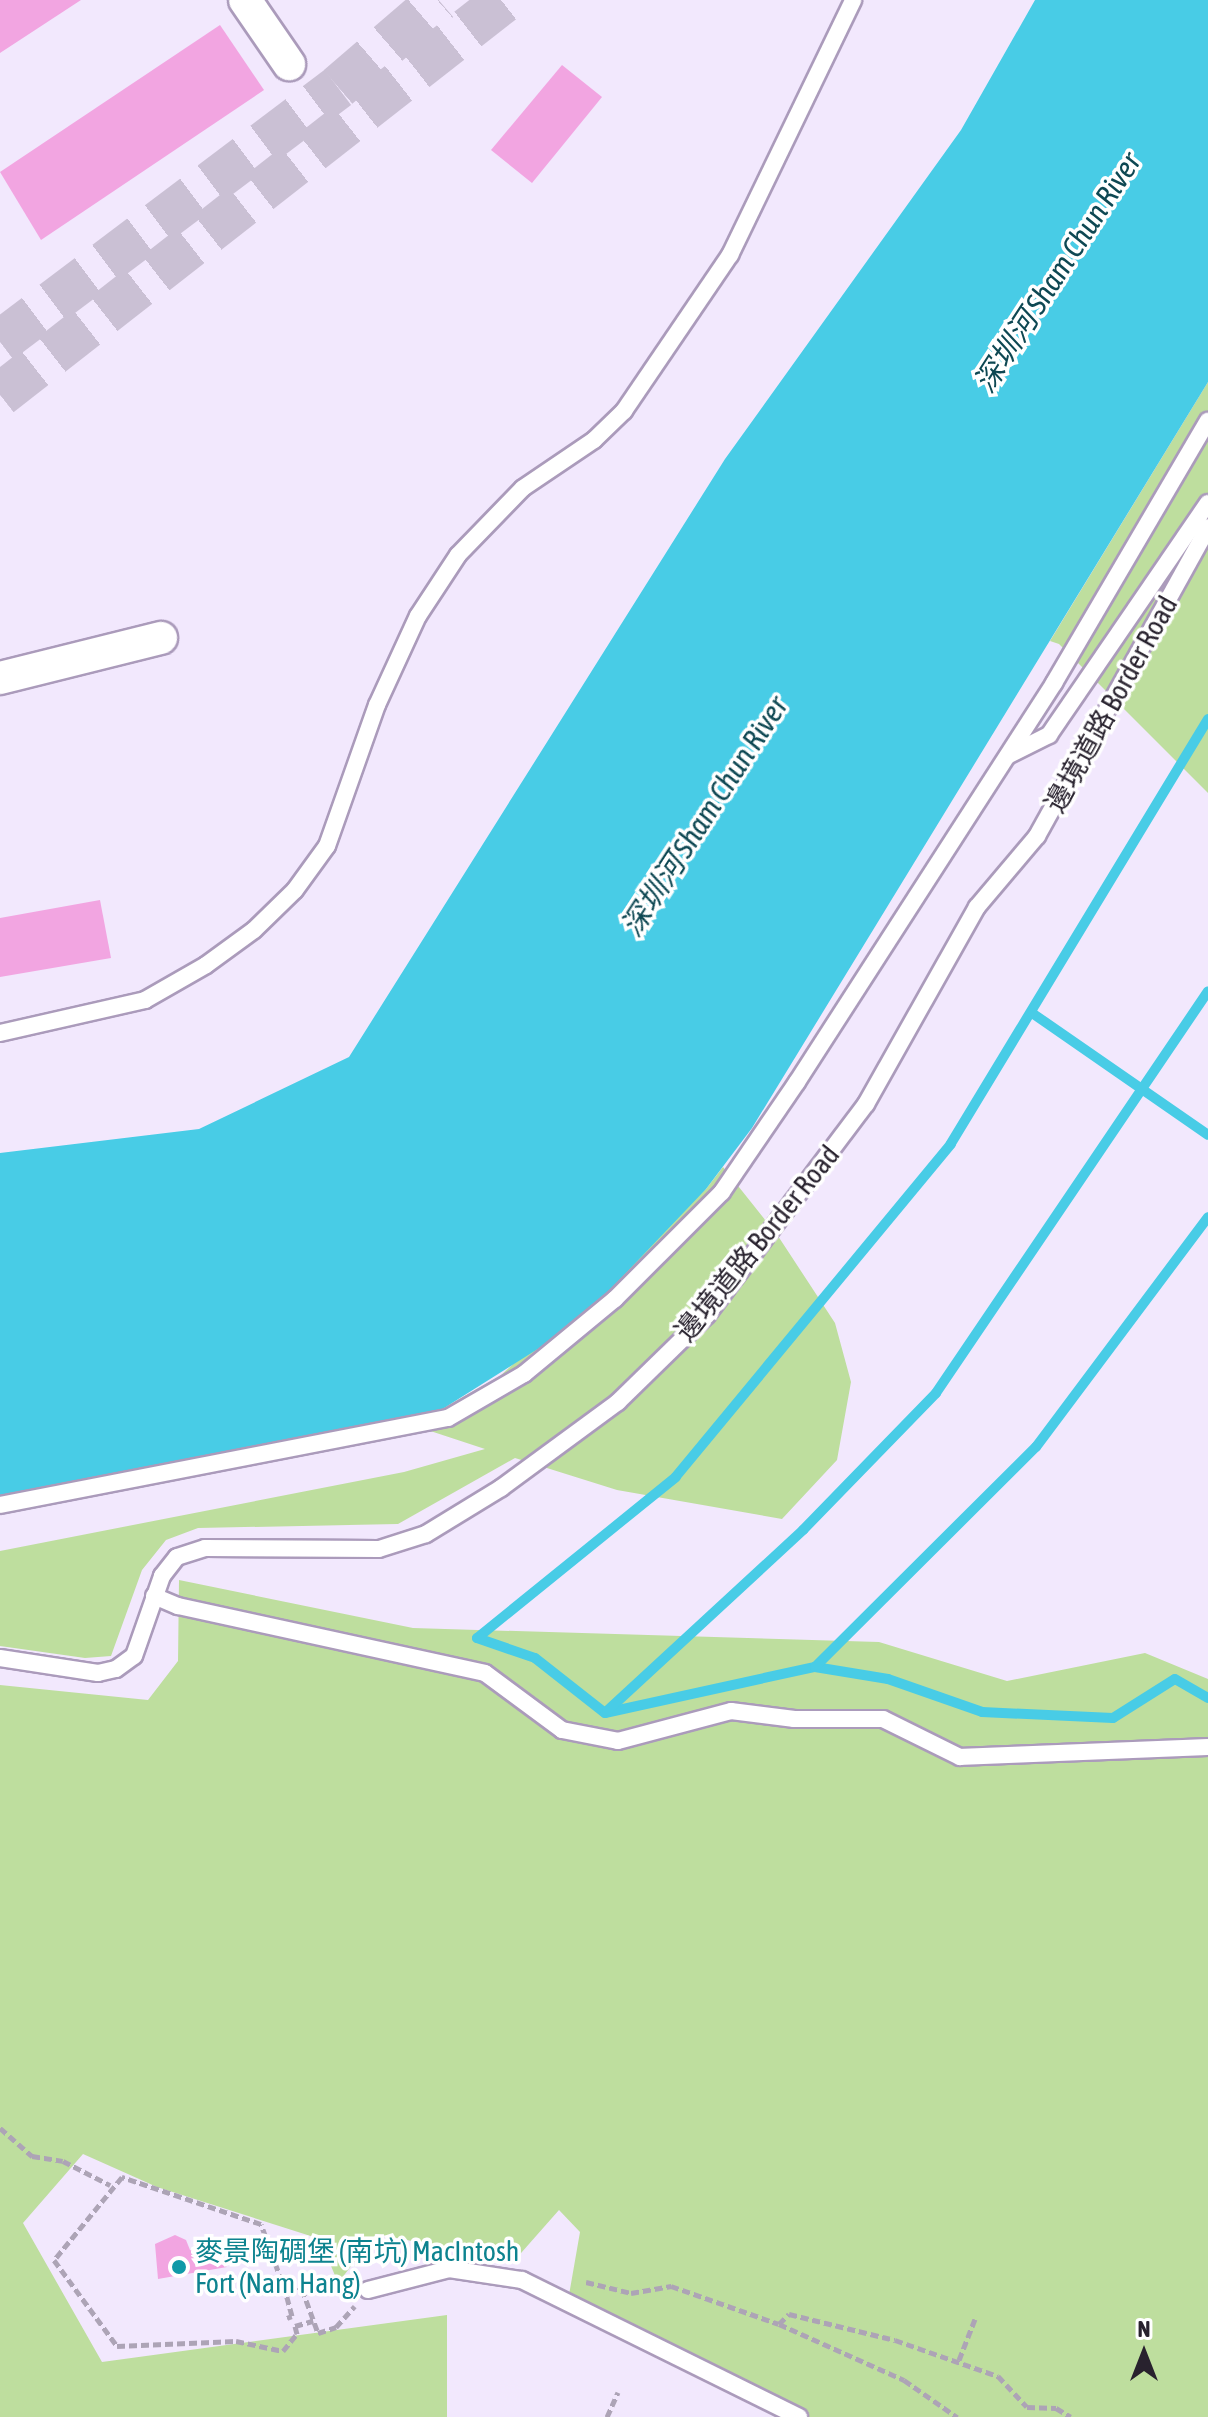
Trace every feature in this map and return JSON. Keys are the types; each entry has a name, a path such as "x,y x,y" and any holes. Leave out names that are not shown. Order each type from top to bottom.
{"street":[{"path":"245,0 289,64"},
{"path":"0,678 161,638"}],"lane":[{"path":"0,1033 145,1000 242,939 295,890 327,846 377,705 418,616 458,555 523,488 594,440 624,411 730,255 853,0"},
{"path":"0,1505 448,1418 524,1374 615,1299 722,1192 1008,756 1208,421"},
{"path":"1008,756 1049,735 1208,503"},
{"name":"邊境道路 Border Road","path":"0,1658 98,1673 116,1669 134,1656 154,1596 177,1557 205,1548 379,1549 426,1534 501,1488 618,1402 707,1315 866,1104 977,907 1037,836 1208,527"},
{"path":"154,1596 178,1606 485,1673 562,1730 618,1741 731,1711 794,1719 883,1719 960,1757 1208,1747"},
{"path":"368,2290 449,2269 522,2280 797,2416"}],"path":[{"path":"0,2128 32,2156 63,2161 110,2185"},
{"path":"287,2318 292,2316 286,2293 261,2224 122,2177 110,2185 54,2260 117,2346 236,2341 283,2351 297,2334 295,2326 313,2321"},
{"path":"573,2279 631,2293 671,2286 779,2324 904,2380 957,2417"},
{"path":"286,2293 302,2289 318,2333 336,2327"},
{"path":"779,2324 789,2314 959,2360 998,2376 1027,2407 1056,2408 1071,2417"},
{"path":"959,2360 975,2319"},
{"path":"607,2417 618,2392"}],"green space":[{"path":"1208,382 1208,793 1059,644 1050,641"},
{"path":"723,1167 778,1236 835,1323 851,1382 837,1460 782,1519 617,1490 515,1458 398,1524 198,1528 166,1540 142,1570 111,1656 85,1658 0,1646 0,1551 404,1472 485,1449 400,1421 433,1414 500,1376 706,1189"},
{"path":"179,1580 413,1628 879,1642 1007,1681 1145,1653 1208,1679 1208,2417 778,2417 569,2295 580,2232 559,2210 514,2261 376,2234 338,2283 320,2239 157,2187 83,2154 23,2223 102,2362 447,2315 447,2417 0,2417 0,1685 148,1700 178,1661"}],"water":[{"name":"深圳河 Sham Chun River","path":"1035,0 1208,0 1208,382 752,1128 706,1189 603,1297 552,1340 433,1415 0,1496 0,1153 199,1129 349,1057 725,459 961,130"}],"building":[{"path":"0,0 81,0 0,53"},
{"path":"220,25 264,90 41,240 0,172"},
{"path":"562,65 602,97 532,183 491,150"},
{"path":"100,900 111,958 0,977 0,918"},
{"name":"麥景陶碉堡 (南坑) MacIntosh Fort (Nam Hang)","path":"175,2235 186,2240 190,2250 227,2267 158,2279 155,2244"}],"waterway":[{"path":"1208,719 951,1144 676,1477 477,1638 535,1658 605,1713 815,1667 888,1679 982,1712 1113,1718 1175,1679 1208,1698"},
{"path":"607,1711 803,1530 936,1393 1208,992"},
{"path":"1032,1013 1208,1135"},
{"path":"815,1667 1036,1447 1208,1217"}],"tunnel":[{"path":"0,342 338,87 439,0"},
{"path":"0,395 505,0"}],"place":[{"name":"麥景陶碉堡 (南坑) MacIntosh Fort (Nam Hang)","path":"179,2267"}]}
